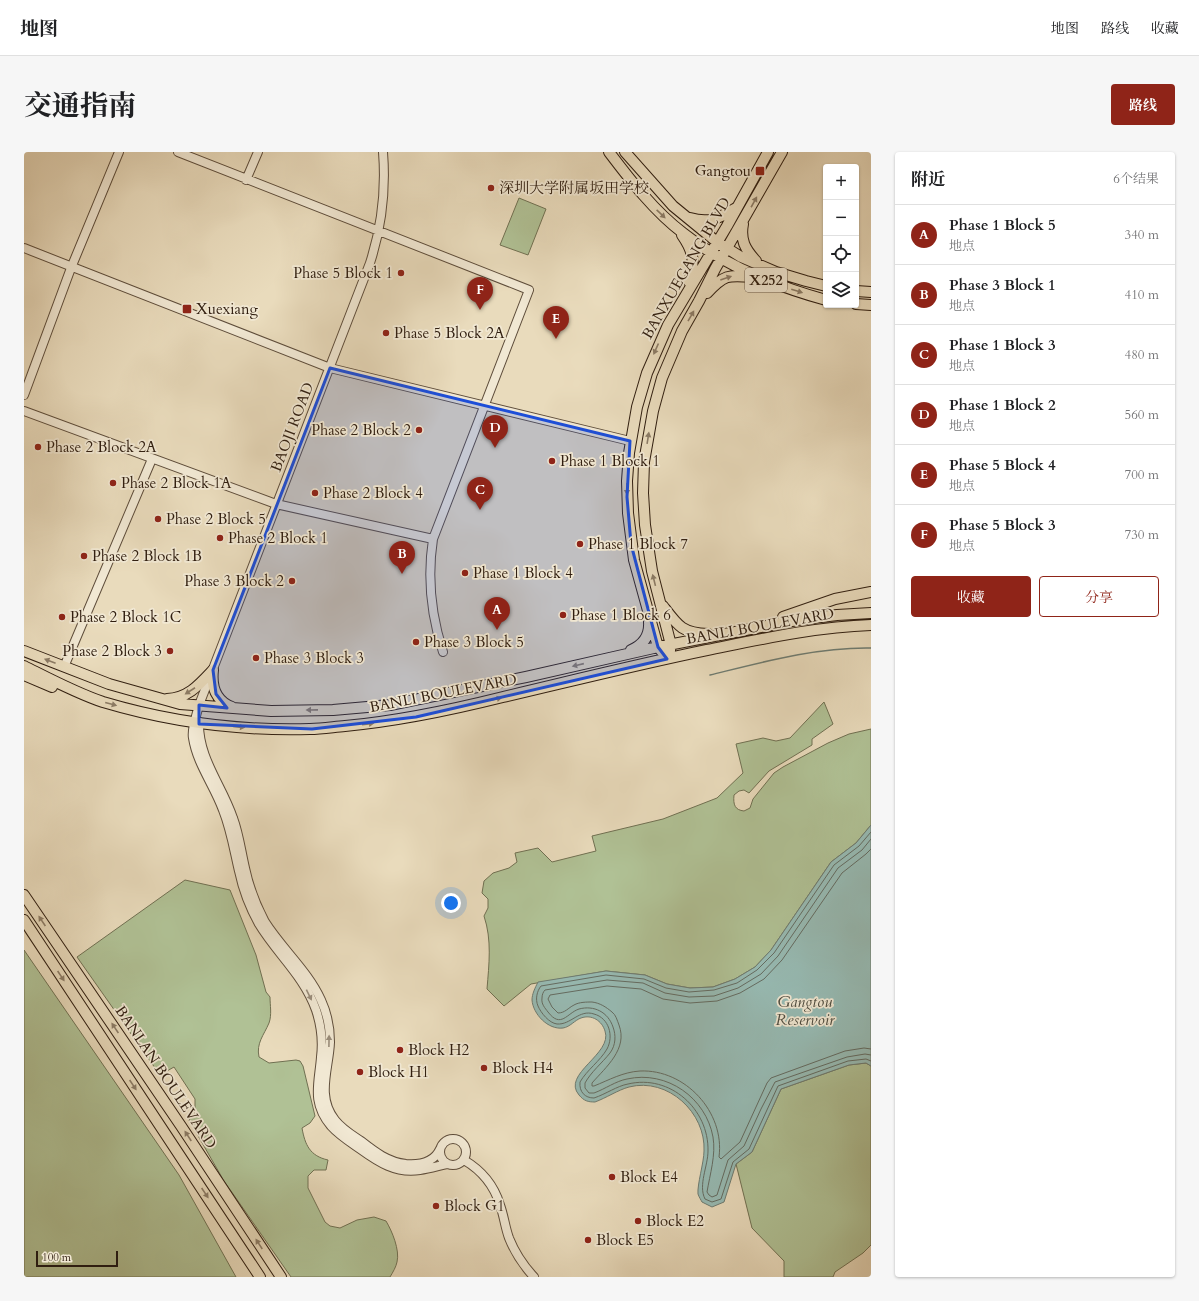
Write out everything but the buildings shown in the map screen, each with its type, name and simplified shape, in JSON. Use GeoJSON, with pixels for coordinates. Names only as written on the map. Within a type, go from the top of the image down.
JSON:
{"type":"FeatureCollection","features":[{"type":"Feature","properties":{"kind":"main road","name":"X252"},"geometry":{"type":"LineString","coordinates":[[609,152],[637,189],[682,233],[721,259],[762,278],[798,292],[823,299]]}},
{"type":"Feature","properties":{"kind":"main road","name":"X252"},"geometry":{"type":"LineString","coordinates":[[624,152],[673,206],[717,242],[741,257],[776,272],[823,285]]}},
{"type":"Feature","properties":{"kind":"main road","name":"BANXUEGANG BLVD"},"geometry":{"type":"LineString","coordinates":[[667,658],[658,647],[638,575],[629,528],[627,481],[630,441],[646,373],[660,341],[710,252],[738,207],[768,152]]}},
{"type":"Feature","properties":{"kind":"main road"},"geometry":{"type":"LineString","coordinates":[[667,658],[672,645],[652,571],[645,525],[643,478],[646,445],[653,411],[662,378],[677,341],[721,259],[782,152]]}},
{"type":"Feature","properties":{"kind":"main road"},"geometry":{"type":"LineString","coordinates":[[688,218],[700,221],[712,220],[722,217],[738,207]]}},
{"type":"Feature","properties":{"kind":"main road"},"geometry":{"type":"LineString","coordinates":[[745,218],[742,229],[744,246],[759,264]]}},
{"type":"Feature","properties":{"kind":"main road"},"geometry":{"type":"LineString","coordinates":[[676,227],[687,241],[694,261],[693,271],[685,295]]}},
{"type":"Feature","properties":{"kind":"main road"},"geometry":{"type":"LineString","coordinates":[[699,302],[721,279],[728,276],[762,278]]}},
{"type":"Feature","properties":{"kind":"main road"},"geometry":{"type":"LineString","coordinates":[[859,291],[871,292]]}},
{"type":"Feature","properties":{"kind":"main road"},"geometry":{"type":"LineString","coordinates":[[859,304],[871,305]]}},
{"type":"Feature","properties":{"kind":"main road"},"geometry":{"type":"LineString","coordinates":[[756,628],[822,602],[871,592]]}},
{"type":"Feature","properties":{"kind":"main road"},"geometry":{"type":"LineString","coordinates":[[660,602],[675,622],[687,631],[696,633],[724,634]]}},
{"type":"Feature","properties":{"kind":"main road"},"geometry":{"type":"LineString","coordinates":[[616,656],[638,647],[646,638],[649,626],[647,605]]}},
{"type":"Feature","properties":{"kind":"main road","name":"BANLI BOULEVARD"},"geometry":{"type":"LineString","coordinates":[[24,651],[109,684],[180,704],[271,711],[325,710],[390,705],[724,634],[817,617],[871,613]]}},
{"type":"Feature","properties":{"kind":"main road","name":"BANLI BOULEVARD"},"geometry":{"type":"LineString","coordinates":[[24,666],[54,682],[84,694],[103,701],[154,715],[197,723],[258,728],[312,729],[416,717],[667,658],[800,632],[838,627],[871,625]]}},
{"type":"Feature","properties":{"kind":"main road"},"geometry":{"type":"LineString","coordinates":[[161,698],[178,698],[188,694],[213,670]]}},
{"type":"Feature","properties":{"kind":"main road"},"geometry":{"type":"LineString","coordinates":[[213,670],[212,678],[216,694],[221,700],[235,708]]}},
{"type":"Feature","properties":{"kind":"main road"},"geometry":{"type":"LineString","coordinates":[[24,675],[58,689],[84,694]]}},
{"type":"Feature","properties":{"kind":"main road","name":"BANLAN BOULEVARD"},"geometry":{"type":"LineString","coordinates":[[24,895],[181,1126],[281,1277]]}},
{"type":"Feature","properties":{"kind":"main road","name":"BANLAN BOULEVARD"},"geometry":{"type":"LineString","coordinates":[[24,920],[260,1277]]}},
{"type":"Feature","properties":{"kind":"street"},"geometry":{"type":"LineString","coordinates":[[24,395],[71,268],[119,152]]}},
{"type":"Feature","properties":{"kind":"street"},"geometry":{"type":"LineString","coordinates":[[178,152],[528,290],[433,540],[430,565],[431,603],[443,652]]}},
{"type":"Feature","properties":{"kind":"street"},"geometry":{"type":"LineString","coordinates":[[246,180],[258,152]]}},
{"type":"Feature","properties":{"kind":"street","name":"BAOJI ROAD"},"geometry":{"type":"LineString","coordinates":[[197,723],[199,705],[370,263],[379,232],[384,191],[383,152]]}},
{"type":"Feature","properties":{"kind":"street"},"geometry":{"type":"LineString","coordinates":[[24,248],[71,268],[330,368],[630,441]]}},
{"type":"Feature","properties":{"kind":"street"},"geometry":{"type":"LineString","coordinates":[[24,411],[276,504],[433,540]]}},
{"type":"Feature","properties":{"kind":"street"},"geometry":{"type":"LineString","coordinates":[[64,667],[152,459]]}},
{"type":"Feature","properties":{"kind":"street"},"geometry":{"type":"LineString","coordinates":[[197,723],[203,750],[209,766],[224,795],[233,818],[248,882],[258,908],[272,933],[314,988],[325,1009],[329,1025],[330,1041],[324,1088],[325,1100],[330,1112],[336,1122],[345,1130],[380,1155],[390,1160],[407,1164],[424,1162],[434,1158],[442,1145],[449,1139],[458,1140],[465,1146],[466,1151],[464,1160],[456,1165],[447,1164],[413,1170],[400,1170],[388,1166],[376,1160],[341,1135],[331,1126],[324,1115],[318,1095],[317,1082],[322,1047],[316,1010],[304,985],[267,936],[252,911],[238,869],[227,820],[196,752],[192,735],[197,723]]}},
{"type":"Feature","properties":{"kind":"street"},"geometry":{"type":"LineString","coordinates":[[440,1150],[441,1158],[447,1164]]}},
{"type":"Feature","properties":{"kind":"street"},"geometry":{"type":"LineString","coordinates":[[464,1160],[481,1173],[494,1191],[500,1204],[506,1230],[513,1247],[534,1277]]}},
{"type":"Feature","properties":{"kind":"highlighted area"},"geometry":{"type":"Polygon","coordinates":[[[330,368],[630,441],[627,497],[631,544],[658,647],[667,659],[416,717],[312,729],[199,724],[199,705],[227,708],[216,694],[213,670],[330,368]]]}},
{"type":"Feature","properties":{"kind":"green space"},"geometry":{"type":"Polygon","coordinates":[[[519,198],[546,209],[528,255],[500,245],[519,198]]]}},
{"type":"Feature","properties":{"kind":"green space"},"geometry":{"type":"Polygon","coordinates":[[[824,702],[833,724],[812,739],[812,745],[769,771],[749,793],[744,790],[739,791],[734,795],[734,804],[738,809],[744,811],[750,808],[753,799],[774,773],[783,767],[828,743],[849,734],[871,729],[871,825],[856,843],[831,862],[771,950],[755,967],[735,979],[713,987],[690,988],[667,984],[645,975],[606,971],[531,984],[504,1006],[487,989],[489,943],[487,925],[484,916],[488,908],[488,899],[482,893],[484,881],[493,873],[509,868],[517,862],[515,853],[538,848],[552,862],[596,851],[592,836],[663,819],[717,798],[743,773],[736,744],[763,738],[776,741],[790,738],[824,702]]]}},
{"type":"Feature","properties":{"kind":"green space"},"geometry":{"type":"Polygon","coordinates":[[[185,880],[230,890],[256,955],[266,992],[270,997],[270,1020],[261,1039],[258,1052],[259,1057],[269,1063],[296,1060],[300,1061],[303,1066],[315,1116],[310,1123],[302,1128],[305,1140],[309,1149],[313,1153],[328,1160],[326,1170],[314,1170],[308,1176],[308,1188],[325,1222],[330,1226],[340,1228],[357,1220],[374,1217],[386,1221],[393,1235],[398,1257],[397,1264],[390,1277],[291,1277],[224,1181],[189,1120],[195,1114],[195,1099],[174,1067],[160,1075],[77,957],[185,880]]]}},
{"type":"Feature","properties":{"kind":"green space"},"geometry":{"type":"Polygon","coordinates":[[[24,950],[179,1175],[236,1277],[24,1277],[24,950]]]}},
{"type":"Feature","properties":{"kind":"green space"},"geometry":{"type":"Polygon","coordinates":[[[866,1063],[871,1066],[871,1245],[863,1253],[835,1272],[833,1277],[784,1277],[784,1261],[752,1228],[736,1164],[752,1152],[781,1089],[849,1065],[866,1063]]]}},
{"type":"Feature","properties":{"kind":"water","name":"Gangtou Reservoir"},"geometry":{"type":"Polygon","coordinates":[[[871,825],[871,1066],[866,1063],[849,1065],[781,1089],[752,1152],[736,1164],[724,1202],[712,1207],[702,1202],[698,1194],[704,1156],[703,1137],[699,1124],[691,1111],[682,1101],[670,1093],[657,1087],[644,1085],[625,1088],[595,1102],[584,1100],[579,1095],[575,1087],[577,1079],[581,1072],[602,1048],[605,1039],[604,1027],[596,1019],[589,1017],[581,1018],[563,1028],[557,1028],[547,1024],[535,1011],[532,1000],[533,993],[538,982],[606,971],[645,975],[667,984],[690,988],[713,987],[735,979],[755,967],[771,950],[831,862],[856,843],[871,825]]]}},
{"type":"Feature","properties":{"kind":"waterway"},"geometry":{"type":"LineString","coordinates":[[710,675],[790,656],[851,648],[871,648]]}},
{"type":"Feature","properties":{"kind":"place","name":"Gangtou"},"geometry":{"type":"Point","coordinates":[760,171]}},
{"type":"Feature","properties":{"kind":"place","name":"深圳大学附属坂田学校"},"geometry":{"type":"Point","coordinates":[491,188]}},
{"type":"Feature","properties":{"kind":"place","name":"Phase 5 Block 1"},"geometry":{"type":"Point","coordinates":[401,273]}},
{"type":"Feature","properties":{"kind":"place","name":"Xuexiang"},"geometry":{"type":"Point","coordinates":[187,309]}},
{"type":"Feature","properties":{"kind":"place","name":"Phase 5 Block 3"},"geometry":{"type":"Point","coordinates":[480,310]}},
{"type":"Feature","properties":{"kind":"place","name":"Phase 5 Block 2A"},"geometry":{"type":"Point","coordinates":[386,333]}},
{"type":"Feature","properties":{"kind":"place","name":"Phase 5 Block 4"},"geometry":{"type":"Point","coordinates":[556,339]}},
{"type":"Feature","properties":{"kind":"place","name":"Phase 2 Block 2"},"geometry":{"type":"Point","coordinates":[419,430]}},
{"type":"Feature","properties":{"kind":"place","name":"Phase 2 Block 2A"},"geometry":{"type":"Point","coordinates":[38,447]}},
{"type":"Feature","properties":{"kind":"place","name":"Phase 1 Block 2"},"geometry":{"type":"Point","coordinates":[495,448]}},
{"type":"Feature","properties":{"kind":"place","name":"Phase 1 Block 1"},"geometry":{"type":"Point","coordinates":[552,461]}},
{"type":"Feature","properties":{"kind":"place","name":"Phase 2 Block 1A"},"geometry":{"type":"Point","coordinates":[113,483]}},
{"type":"Feature","properties":{"kind":"place","name":"Phase 2 Block 4"},"geometry":{"type":"Point","coordinates":[315,493]}},
{"type":"Feature","properties":{"kind":"place","name":"Phase 1 Block 3"},"geometry":{"type":"Point","coordinates":[480,510]}},
{"type":"Feature","properties":{"kind":"place","name":"Phase 2 Block 5"},"geometry":{"type":"Point","coordinates":[158,519]}},
{"type":"Feature","properties":{"kind":"place","name":"Phase 2 Block 1"},"geometry":{"type":"Point","coordinates":[220,538]}},
{"type":"Feature","properties":{"kind":"place","name":"Phase 1 Block 7"},"geometry":{"type":"Point","coordinates":[580,544]}},
{"type":"Feature","properties":{"kind":"place","name":"Phase 2 Block 1B"},"geometry":{"type":"Point","coordinates":[84,556]}},
{"type":"Feature","properties":{"kind":"place","name":"Phase 1 Block 4"},"geometry":{"type":"Point","coordinates":[465,573]}},
{"type":"Feature","properties":{"kind":"place","name":"Phase 3 Block 1"},"geometry":{"type":"Point","coordinates":[402,574]}},
{"type":"Feature","properties":{"kind":"place","name":"Phase 3 Block 2"},"geometry":{"type":"Point","coordinates":[292,581]}},
{"type":"Feature","properties":{"kind":"place","name":"Phase 1 Block 6"},"geometry":{"type":"Point","coordinates":[563,615]}},
{"type":"Feature","properties":{"kind":"place","name":"Phase 2 Block 1C"},"geometry":{"type":"Point","coordinates":[62,617]}},
{"type":"Feature","properties":{"kind":"place","name":"Phase 1 Block 5"},"geometry":{"type":"Point","coordinates":[497,630]}},
{"type":"Feature","properties":{"kind":"place","name":"Phase 3 Block 5"},"geometry":{"type":"Point","coordinates":[416,642]}},
{"type":"Feature","properties":{"kind":"place","name":"Phase 2 Block 3"},"geometry":{"type":"Point","coordinates":[170,651]}},
{"type":"Feature","properties":{"kind":"place","name":"Phase 3 Block 3"},"geometry":{"type":"Point","coordinates":[256,658]}},
{"type":"Feature","properties":{"kind":"place","name":"Block H2"},"geometry":{"type":"Point","coordinates":[400,1050]}},
{"type":"Feature","properties":{"kind":"place","name":"Block H4"},"geometry":{"type":"Point","coordinates":[484,1068]}},
{"type":"Feature","properties":{"kind":"place","name":"Block H1"},"geometry":{"type":"Point","coordinates":[360,1072]}},
{"type":"Feature","properties":{"kind":"place","name":"Block E4"},"geometry":{"type":"Point","coordinates":[612,1177]}},
{"type":"Feature","properties":{"kind":"place","name":"Block G1"},"geometry":{"type":"Point","coordinates":[436,1206]}},
{"type":"Feature","properties":{"kind":"place","name":"Block E2"},"geometry":{"type":"Point","coordinates":[638,1221]}},
{"type":"Feature","properties":{"kind":"place","name":"Block E5"},"geometry":{"type":"Point","coordinates":[588,1240]}}]}
